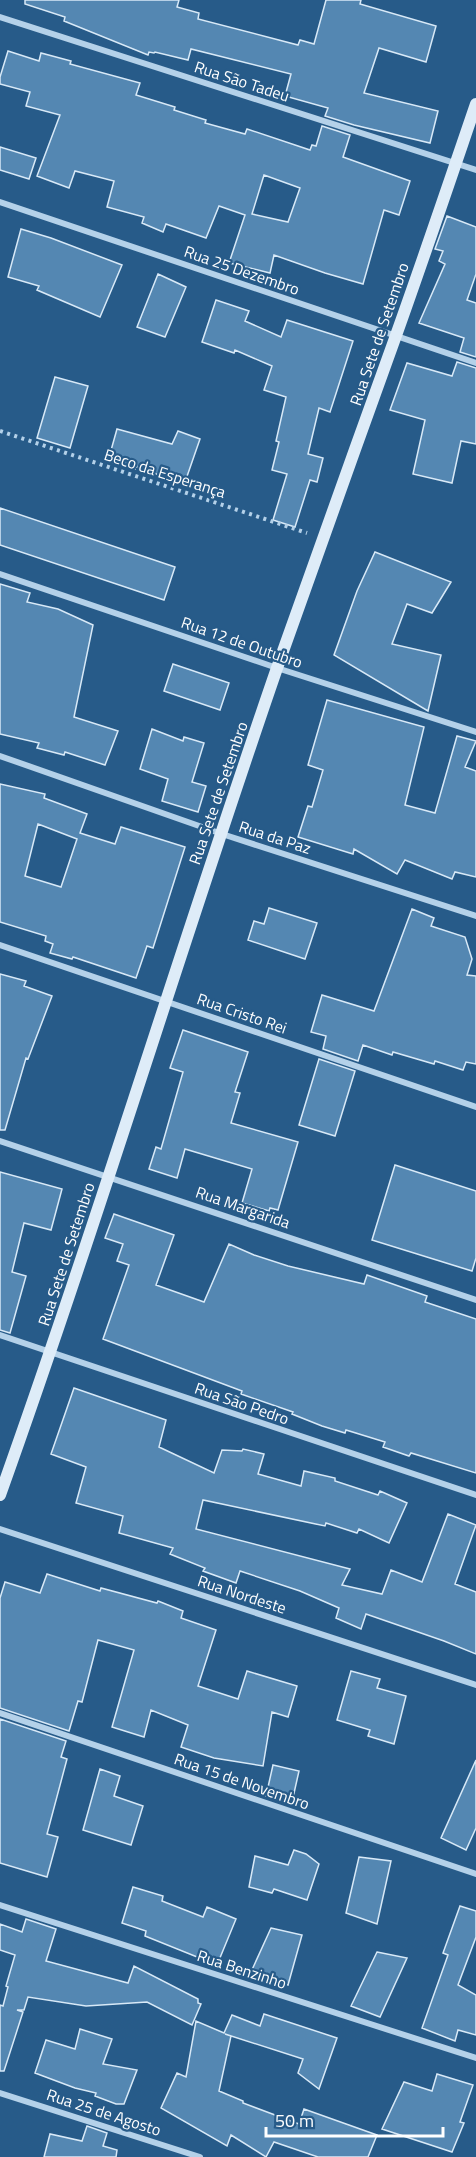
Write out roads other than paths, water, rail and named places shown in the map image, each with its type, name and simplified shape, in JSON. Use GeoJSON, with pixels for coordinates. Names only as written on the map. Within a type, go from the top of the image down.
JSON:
{"type":"FeatureCollection","features":[{"type":"Feature","properties":{"kind":"street","name":"Rua São Tadeu"},"geometry":{"type":"LineString","coordinates":[[0,17],[476,170]]}},
{"type":"Feature","properties":{"kind":"street","name":"Rua Sete de Setembro"},"geometry":{"type":"LineString","coordinates":[[0,1494],[51,1353],[110,1177],[165,1001],[277,669],[396,337],[476,104]]}},
{"type":"Feature","properties":{"kind":"street","name":"Rua 25 Dezembro"},"geometry":{"type":"LineString","coordinates":[[0,202],[476,363]]}},
{"type":"Feature","properties":{"kind":"street","name":"Rua 12 de Outubro"},"geometry":{"type":"LineString","coordinates":[[0,574],[277,669],[476,732]]}},
{"type":"Feature","properties":{"kind":"street","name":"Rua da Paz"},"geometry":{"type":"LineString","coordinates":[[0,756],[222,834],[476,916]]}},
{"type":"Feature","properties":{"kind":"street","name":"Rua Cristo Rei"},"geometry":{"type":"LineString","coordinates":[[0,945],[476,1107]]}},
{"type":"Feature","properties":{"kind":"street","name":"Rua Margarida"},"geometry":{"type":"LineString","coordinates":[[0,1142],[476,1300]]}},
{"type":"Feature","properties":{"kind":"street","name":"Rua São Pedro"},"geometry":{"type":"LineString","coordinates":[[0,1335],[476,1495]]}},
{"type":"Feature","properties":{"kind":"street","name":"Rua Nordeste"},"geometry":{"type":"LineString","coordinates":[[0,1529],[476,1685]]}},
{"type":"Feature","properties":{"kind":"street","name":"Rua 15 de Novembro"},"geometry":{"type":"LineString","coordinates":[[0,1713],[476,1874]]}},
{"type":"Feature","properties":{"kind":"street","name":"Rua Benzinho"},"geometry":{"type":"LineString","coordinates":[[0,1905],[476,2058]]}},
{"type":"Feature","properties":{"kind":"street","name":"Rua 25 de Agosto"},"geometry":{"type":"LineString","coordinates":[[0,2093],[200,2157]]}}]}
